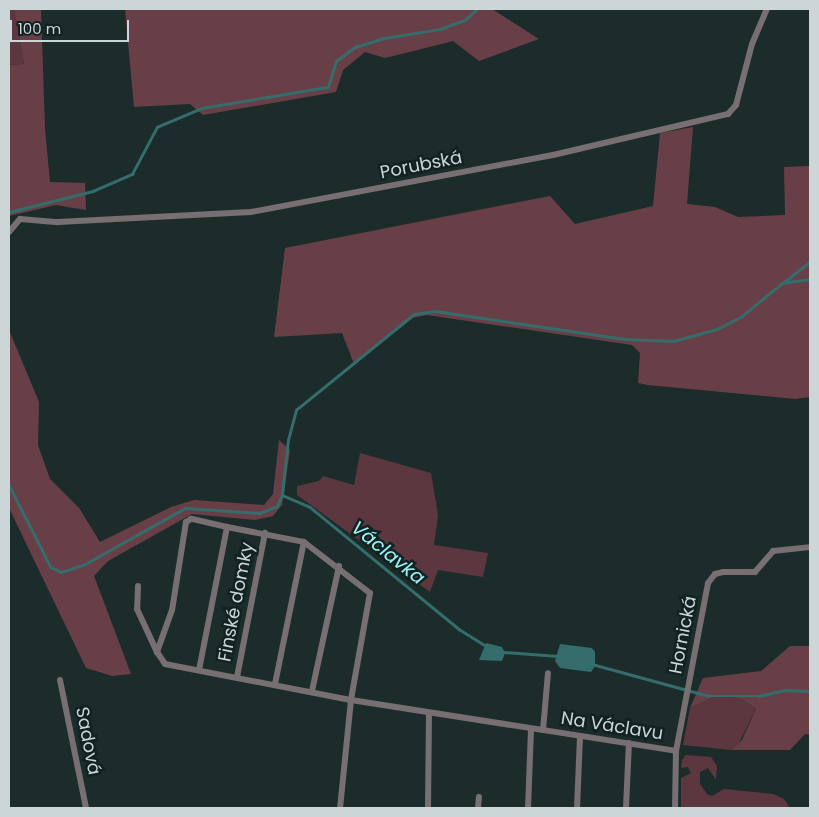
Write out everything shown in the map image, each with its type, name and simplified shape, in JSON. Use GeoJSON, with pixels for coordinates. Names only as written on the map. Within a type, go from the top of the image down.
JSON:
{"type":"FeatureCollection","features":[{"type":"Feature","properties":{"kind":"street","name":"Porubská"},"geometry":{"type":"LineString","coordinates":[[9,232],[20,219],[77,222],[251,212],[553,155],[728,114],[736,105],[752,44],[767,9]]}},
{"type":"Feature","properties":{"kind":"street","name":"Finské domky"},"geometry":{"type":"LineString","coordinates":[[351,700],[370,593],[339,566],[304,542],[191,519],[186,522],[172,610],[157,652],[165,664],[351,700],[429,713]]}},
{"type":"Feature","properties":{"kind":"street","name":"Finské domky"},"geometry":{"type":"LineString","coordinates":[[199,670],[227,527]]}},
{"type":"Feature","properties":{"kind":"street","name":"Finské domky"},"geometry":{"type":"LineString","coordinates":[[237,677],[265,533]]}},
{"type":"Feature","properties":{"kind":"street"},"geometry":{"type":"LineString","coordinates":[[275,684],[304,542]]}},
{"type":"Feature","properties":{"kind":"street","name":"Hornická"},"geometry":{"type":"LineString","coordinates":[[675,808],[676,751],[708,584],[715,574],[723,572],[755,572],[773,551],[810,547]]}},
{"type":"Feature","properties":{"kind":"street"},"geometry":{"type":"LineString","coordinates":[[312,691],[339,566]]}},
{"type":"Feature","properties":{"kind":"street"},"geometry":{"type":"LineString","coordinates":[[138,586],[137,609],[157,652]]}},
{"type":"Feature","properties":{"kind":"street","name":"Na Václavu"},"geometry":{"type":"LineString","coordinates":[[542,730],[548,673]]}},
{"type":"Feature","properties":{"kind":"street","name":"Sadová"},"geometry":{"type":"LineString","coordinates":[[60,680],[86,808]]}},
{"type":"Feature","properties":{"kind":"street"},"geometry":{"type":"LineString","coordinates":[[340,808],[351,700]]}},
{"type":"Feature","properties":{"kind":"street"},"geometry":{"type":"LineString","coordinates":[[428,808],[429,713]]}},
{"type":"Feature","properties":{"kind":"street","name":"Na Václavu"},"geometry":{"type":"LineString","coordinates":[[429,713],[676,751]]}},
{"type":"Feature","properties":{"kind":"street"},"geometry":{"type":"LineString","coordinates":[[528,808],[531,729]]}},
{"type":"Feature","properties":{"kind":"street"},"geometry":{"type":"LineString","coordinates":[[577,808],[580,736]]}},
{"type":"Feature","properties":{"kind":"street"},"geometry":{"type":"LineString","coordinates":[[626,808],[629,743]]}},
{"type":"Feature","properties":{"kind":"street"},"geometry":{"type":"LineString","coordinates":[[478,808],[479,797]]}},
{"type":"Feature","properties":{"kind":"shaded area"},"geometry":{"type":"Polygon","coordinates":[[[9,9],[14,9],[24,64],[9,65],[9,9]]]}},
{"type":"Feature","properties":{"kind":"shaded area"},"geometry":{"type":"Polygon","coordinates":[[[14,9],[41,9],[45,129],[50,182],[85,183],[86,210],[56,205],[9,216],[9,65],[24,64],[14,9]]]}},
{"type":"Feature","properties":{"kind":"shaded area"},"geometry":{"type":"Polygon","coordinates":[[[125,9],[492,9],[539,39],[479,61],[453,41],[385,58],[365,52],[343,70],[336,92],[203,115],[190,104],[134,107],[125,9]]]}},
{"type":"Feature","properties":{"kind":"shaded area"},"geometry":{"type":"Polygon","coordinates":[[[693,127],[687,204],[715,207],[738,217],[785,215],[784,167],[810,166],[810,397],[795,399],[638,383],[640,353],[632,345],[427,315],[412,318],[354,364],[342,333],[274,337],[285,248],[550,196],[575,224],[653,206],[660,133],[693,127]]]}},
{"type":"Feature","properties":{"kind":"shaded area"},"geometry":{"type":"Polygon","coordinates":[[[9,330],[39,402],[38,445],[50,479],[79,508],[100,542],[171,507],[194,500],[264,505],[273,494],[279,440],[290,450],[282,505],[273,516],[255,520],[192,514],[108,561],[94,576],[131,674],[112,676],[86,668],[9,508],[9,330]]]}},
{"type":"Feature","properties":{"kind":"shaded area"},"geometry":{"type":"Polygon","coordinates":[[[360,453],[431,473],[438,515],[434,545],[488,553],[483,577],[438,570],[430,592],[297,495],[297,486],[319,481],[323,476],[354,485],[360,453]]]}},
{"type":"Feature","properties":{"kind":"shaded area"},"geometry":{"type":"Polygon","coordinates":[[[790,646],[810,646],[810,735],[805,734],[790,750],[731,750],[742,740],[756,709],[742,699],[719,695],[690,708],[703,678],[761,671],[790,646]]]}},
{"type":"Feature","properties":{"kind":"shaded area"},"geometry":{"type":"Polygon","coordinates":[[[719,695],[742,699],[756,709],[739,743],[731,750],[683,745],[690,708],[719,695]]]}},
{"type":"Feature","properties":{"kind":"shaded area"},"geometry":{"type":"Polygon","coordinates":[[[686,755],[711,757],[717,766],[716,780],[708,768],[700,772],[700,784],[707,794],[712,796],[724,789],[773,794],[784,799],[790,808],[681,808],[681,778],[691,773],[688,767],[681,768],[682,760],[686,755]]]}},
{"type":"Feature","properties":{"kind":"water"},"geometry":{"type":"Polygon","coordinates":[[[486,643],[502,647],[505,653],[502,661],[479,660],[486,643]]]}},
{"type":"Feature","properties":{"kind":"water"},"geometry":{"type":"Polygon","coordinates":[[[560,644],[592,648],[595,652],[595,666],[591,672],[560,668],[555,661],[560,644]]]}},
{"type":"Feature","properties":{"kind":"waterway"},"geometry":{"type":"LineString","coordinates":[[9,212],[93,191],[132,174],[157,127],[202,108],[328,87],[336,61],[355,47],[385,38],[440,29],[465,20],[477,9]]}},
{"type":"Feature","properties":{"kind":"waterway"},"geometry":{"type":"LineString","coordinates":[[784,282],[810,262]]}},
{"type":"Feature","properties":{"kind":"waterway"},"geometry":{"type":"LineString","coordinates":[[282,495],[288,440],[296,410],[414,314],[435,311],[624,339],[674,341],[717,329],[742,316],[782,283],[810,279]]}},
{"type":"Feature","properties":{"kind":"waterway","name":"Václavka"},"geometry":{"type":"LineString","coordinates":[[9,485],[51,567],[61,572],[85,564],[185,508],[260,513],[277,506],[282,495],[310,507],[459,629],[485,645]]}},
{"type":"Feature","properties":{"kind":"waterway","name":"Václavka"},"geometry":{"type":"LineString","coordinates":[[503,652],[558,656]]}},
{"type":"Feature","properties":{"kind":"waterway","name":"Václavka"},"geometry":{"type":"LineString","coordinates":[[592,664],[709,696],[759,696],[785,690],[810,691]]}}]}
